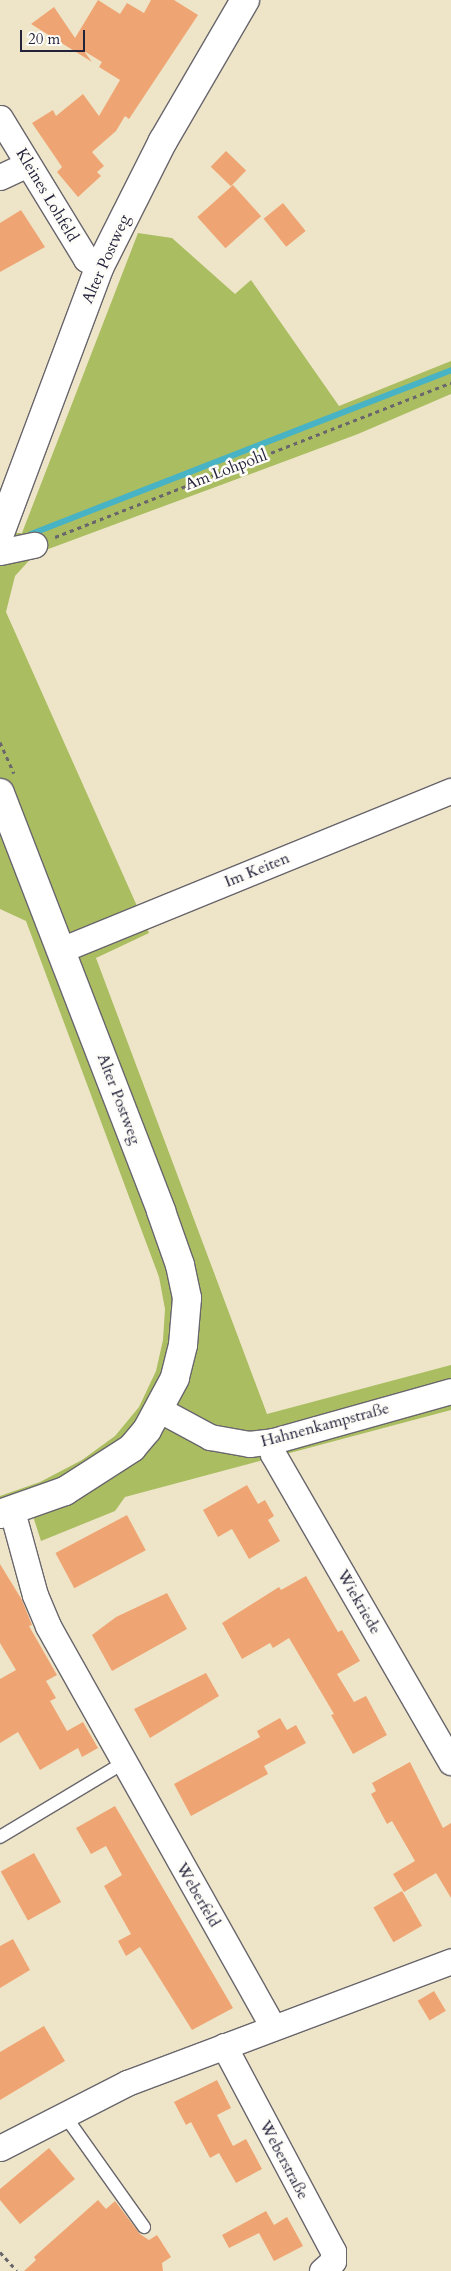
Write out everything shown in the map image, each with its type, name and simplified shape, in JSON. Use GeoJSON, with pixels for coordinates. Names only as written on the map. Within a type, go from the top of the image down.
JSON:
{"type":"FeatureCollection","features":[{"type":"Feature","properties":{"kind":"street","name":"Alter Postweg"},"geometry":{"type":"LineString","coordinates":[[0,533],[100,266],[163,141],[245,0]]}},
{"type":"Feature","properties":{"kind":"street","name":"Kleines Lohfeld"},"geometry":{"type":"LineString","coordinates":[[0,118],[26,165],[86,259],[100,266]]}},
{"type":"Feature","properties":{"kind":"street"},"geometry":{"type":"LineString","coordinates":[[0,177],[26,165]]}},
{"type":"Feature","properties":{"kind":"street"},"geometry":{"type":"LineString","coordinates":[[0,552],[34,545]]}},
{"type":"Feature","properties":{"kind":"street","name":"Alter Postweg"},"geometry":{"type":"LineString","coordinates":[[9,787],[63,950],[180,1265],[187,1298],[183,1345],[175,1378],[160,1410]]}},
{"type":"Feature","properties":{"kind":"street","name":"Im Keiten"},"geometry":{"type":"LineString","coordinates":[[63,950],[451,791]]}},
{"type":"Feature","properties":{"kind":"street","name":"Hahnenkampstraße"},"geometry":{"type":"LineString","coordinates":[[160,1410],[210,1437],[250,1444],[273,1441],[451,1391]]}},
{"type":"Feature","properties":{"kind":"street"},"geometry":{"type":"LineString","coordinates":[[6,1512],[65,1491],[104,1469],[132,1448],[160,1410]]}},
{"type":"Feature","properties":{"kind":"street","name":"Wiekriede"},"geometry":{"type":"LineString","coordinates":[[273,1441],[273,1454],[451,1762]]}},
{"type":"Feature","properties":{"kind":"street","name":"Weberfeld"},"geometry":{"type":"LineString","coordinates":[[6,1512],[45,1618],[123,1763],[273,2027]]}},
{"type":"Feature","properties":{"kind":"street"},"geometry":{"type":"LineString","coordinates":[[0,2148],[63,2113],[127,2083],[451,1961]]}},
{"type":"Feature","properties":{"kind":"street","name":"Weberstraße"},"geometry":{"type":"LineString","coordinates":[[224,2046],[332,2252],[334,2261],[322,2271]]}},
{"type":"Feature","properties":{"kind":"lane"},"geometry":{"type":"LineString","coordinates":[[0,1837],[123,1763]]}},
{"type":"Feature","properties":{"kind":"lane"},"geometry":{"type":"LineString","coordinates":[[63,2113],[144,2227]]}},
{"type":"Feature","properties":{"kind":"path","name":"Am Lohpohl"},"geometry":{"type":"LineString","coordinates":[[34,545],[451,383]]}},
{"type":"Feature","properties":{"kind":"path"},"geometry":{"type":"LineString","coordinates":[[0,742],[9,787]]}},
{"type":"Feature","properties":{"kind":"path"},"geometry":{"type":"LineString","coordinates":[[0,2252],[17,2271]]}},
{"type":"Feature","properties":{"kind":"green space"},"geometry":{"type":"Polygon","coordinates":[[[138,233],[172,238],[235,294],[251,280],[339,406],[451,361],[451,394],[358,434],[35,554],[15,576],[6,612],[149,933],[96,958],[267,1414],[451,1365],[451,1410],[125,1497],[115,1511],[41,1541],[33,1516],[0,1523],[0,1496],[40,1482],[82,1460],[115,1436],[139,1407],[156,1371],[163,1340],[165,1309],[159,1277],[26,921],[0,909],[0,533],[22,533],[138,233]]]}},
{"type":"Feature","properties":{"kind":"building"},"geometry":{"type":"Polygon","coordinates":[[[98,0],[120,14],[127,3],[144,13],[151,0],[174,0],[198,15],[129,119],[125,116],[116,131],[92,152],[104,166],[97,172],[101,176],[78,197],[57,172],[62,167],[32,123],[53,110],[56,116],[83,94],[99,116],[120,80],[99,67],[102,62],[84,51],[92,62],[31,24],[54,7],[75,38],[98,0]]]}},
{"type":"Feature","properties":{"kind":"building"},"geometry":{"type":"Polygon","coordinates":[[[226,151],[246,170],[231,186],[211,167],[226,151]]]}},
{"type":"Feature","properties":{"kind":"building"},"geometry":{"type":"Polygon","coordinates":[[[233,185],[261,216],[225,248],[197,217],[233,185]]]}},
{"type":"Feature","properties":{"kind":"building"},"geometry":{"type":"Polygon","coordinates":[[[283,203],[306,231],[286,247],[264,219],[283,203]]]}},
{"type":"Feature","properties":{"kind":"building"},"geometry":{"type":"Polygon","coordinates":[[[21,210],[45,247],[0,272],[0,223],[21,210]]]}},
{"type":"Feature","properties":{"kind":"building"},"geometry":{"type":"Polygon","coordinates":[[[247,1485],[258,1504],[265,1500],[274,1516],[268,1520],[280,1541],[249,1559],[232,1529],[218,1537],[203,1510],[247,1485]]]}},
{"type":"Feature","properties":{"kind":"building"},"geometry":{"type":"Polygon","coordinates":[[[127,1515],[146,1550],[74,1588],[55,1553],[127,1515]]]}},
{"type":"Feature","properties":{"kind":"building"},"geometry":{"type":"Polygon","coordinates":[[[0,1564],[22,1600],[32,1625],[29,1626],[57,1675],[46,1681],[56,1698],[50,1701],[67,1731],[83,1722],[98,1748],[82,1757],[78,1748],[40,1770],[18,1732],[0,1743],[0,1679],[16,1670],[0,1643],[0,1564]]]}},
{"type":"Feature","properties":{"kind":"building"},"geometry":{"type":"Polygon","coordinates":[[[306,1576],[338,1632],[342,1630],[360,1661],[337,1674],[354,1702],[366,1696],[387,1735],[353,1754],[331,1715],[334,1714],[289,1638],[273,1648],[270,1643],[242,1659],[222,1623],[279,1587],[281,1590],[306,1576]]]}},
{"type":"Feature","properties":{"kind":"building"},"geometry":{"type":"Polygon","coordinates":[[[167,1593],[187,1629],[112,1671],[92,1635],[116,1617],[167,1593]]]}},
{"type":"Feature","properties":{"kind":"building"},"geometry":{"type":"Polygon","coordinates":[[[206,1673],[219,1696],[150,1738],[134,1709],[206,1673]]]}},
{"type":"Feature","properties":{"kind":"building"},"geometry":{"type":"Polygon","coordinates":[[[280,1718],[287,1730],[296,1725],[306,1743],[264,1766],[268,1774],[191,1816],[174,1784],[260,1737],[257,1731],[280,1718]]]}},
{"type":"Feature","properties":{"kind":"building"},"geometry":{"type":"Polygon","coordinates":[[[410,1762],[443,1828],[451,1823],[451,1898],[436,1873],[404,1892],[393,1874],[415,1861],[392,1821],[387,1824],[371,1794],[376,1791],[372,1783],[410,1762]]]}},
{"type":"Feature","properties":{"kind":"building"},"geometry":{"type":"Polygon","coordinates":[[[115,1806],[233,2008],[192,2030],[140,1947],[126,1956],[118,1941],[131,1934],[104,1886],[122,1875],[106,1846],[91,1854],[76,1828],[115,1806]]]}},
{"type":"Feature","properties":{"kind":"building"},"geometry":{"type":"Polygon","coordinates":[[[34,1853],[61,1902],[28,1920],[1,1871],[34,1853]]]}},
{"type":"Feature","properties":{"kind":"building"},"geometry":{"type":"Polygon","coordinates":[[[402,1891],[422,1926],[393,1942],[373,1908],[402,1891]]]}},
{"type":"Feature","properties":{"kind":"building"},"geometry":{"type":"Polygon","coordinates":[[[13,1939],[30,1970],[0,1988],[0,1946],[13,1939]]]}},
{"type":"Feature","properties":{"kind":"building"},"geometry":{"type":"Polygon","coordinates":[[[434,1991],[446,2011],[430,2021],[418,2001],[434,1991]]]}},
{"type":"Feature","properties":{"kind":"building"},"geometry":{"type":"Polygon","coordinates":[[[44,2026],[65,2061],[0,2100],[0,2052],[44,2026]]]}},
{"type":"Feature","properties":{"kind":"building"},"geometry":{"type":"Polygon","coordinates":[[[217,2080],[231,2108],[217,2115],[233,2146],[246,2139],[262,2169],[236,2183],[219,2153],[210,2158],[191,2122],[186,2125],[174,2102],[217,2080]]]}},
{"type":"Feature","properties":{"kind":"building"},"geometry":{"type":"Polygon","coordinates":[[[49,2148],[75,2179],[20,2224],[0,2200],[0,2189],[49,2148]]]}},
{"type":"Feature","properties":{"kind":"building"},"geometry":{"type":"Polygon","coordinates":[[[98,2200],[106,2209],[115,2201],[140,2234],[149,2240],[157,2235],[171,2257],[162,2263],[163,2271],[24,2271],[36,2260],[34,2257],[98,2200]]]}},
{"type":"Feature","properties":{"kind":"building"},"geometry":{"type":"Polygon","coordinates":[[[266,2211],[274,2225],[287,2217],[303,2246],[274,2261],[259,2233],[229,2248],[222,2235],[266,2211]]]}},
{"type":"Feature","properties":{"kind":"waterway"},"geometry":{"type":"LineString","coordinates":[[31,534],[451,370]]}}]}
